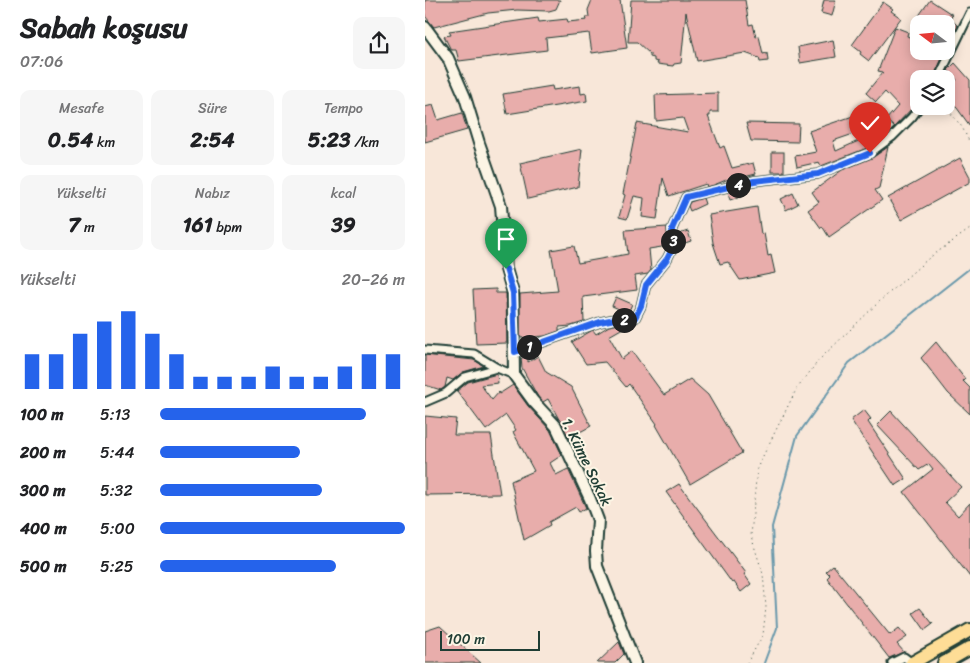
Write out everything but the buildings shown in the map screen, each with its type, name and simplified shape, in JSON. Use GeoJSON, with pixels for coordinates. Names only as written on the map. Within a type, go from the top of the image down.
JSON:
{"type":"FeatureCollection","features":[{"type":"Feature","properties":{"kind":"highway"},"geometry":{"type":"LineString","coordinates":[[912,663],[970,630]]}},
{"type":"Feature","properties":{"kind":"highway"},"geometry":{"type":"LineString","coordinates":[[944,663],[970,648]]}},
{"type":"Feature","properties":{"kind":"street"},"geometry":{"type":"LineString","coordinates":[[942,70],[970,13]]}},
{"type":"Feature","properties":{"kind":"street"},"geometry":{"type":"LineString","coordinates":[[425,27],[447,58],[465,97],[501,206],[506,269],[513,293],[514,375],[497,368],[474,354],[425,350]]}},
{"type":"Feature","properties":{"kind":"street"},"geometry":{"type":"LineString","coordinates":[[515,352],[600,322],[635,318],[641,306],[646,285],[667,259],[673,247],[672,229],[686,197],[754,181],[818,174],[870,153],[891,138],[913,115]]}},
{"type":"Feature","properties":{"kind":"street"},"geometry":{"type":"LineString","coordinates":[[425,402],[446,393],[465,377],[497,368]]}},
{"type":"Feature","properties":{"kind":"street","name":"1. Küme Sokak"},"geometry":{"type":"LineString","coordinates":[[514,375],[533,401],[556,426],[590,499],[598,520],[595,551],[597,566],[635,663]]}},
{"type":"Feature","properties":{"kind":"street"},"geometry":{"type":"LineString","coordinates":[[892,663],[904,657],[912,663]]}},
{"type":"Feature","properties":{"kind":"path"},"geometry":{"type":"LineString","coordinates":[[952,115],[962,127],[970,143]]}},
{"type":"Feature","properties":{"kind":"path"},"geometry":{"type":"LineString","coordinates":[[747,663],[763,634],[766,607],[763,574],[751,536],[757,468],[796,390],[819,360],[881,300],[929,258],[970,229]]}},
{"type":"Feature","properties":{"kind":"waterway"},"geometry":{"type":"LineString","coordinates":[[764,663],[777,628],[772,527],[797,436],[849,363],[970,268]]}},
{"type":"Feature","properties":{"kind":"route"},"geometry":{"type":"LineString","coordinates":[[506,269],[513,293],[515,352],[600,322],[635,318],[641,306],[646,285],[667,259],[673,247],[672,229],[686,197],[754,181],[818,174],[870,153]]}}]}
